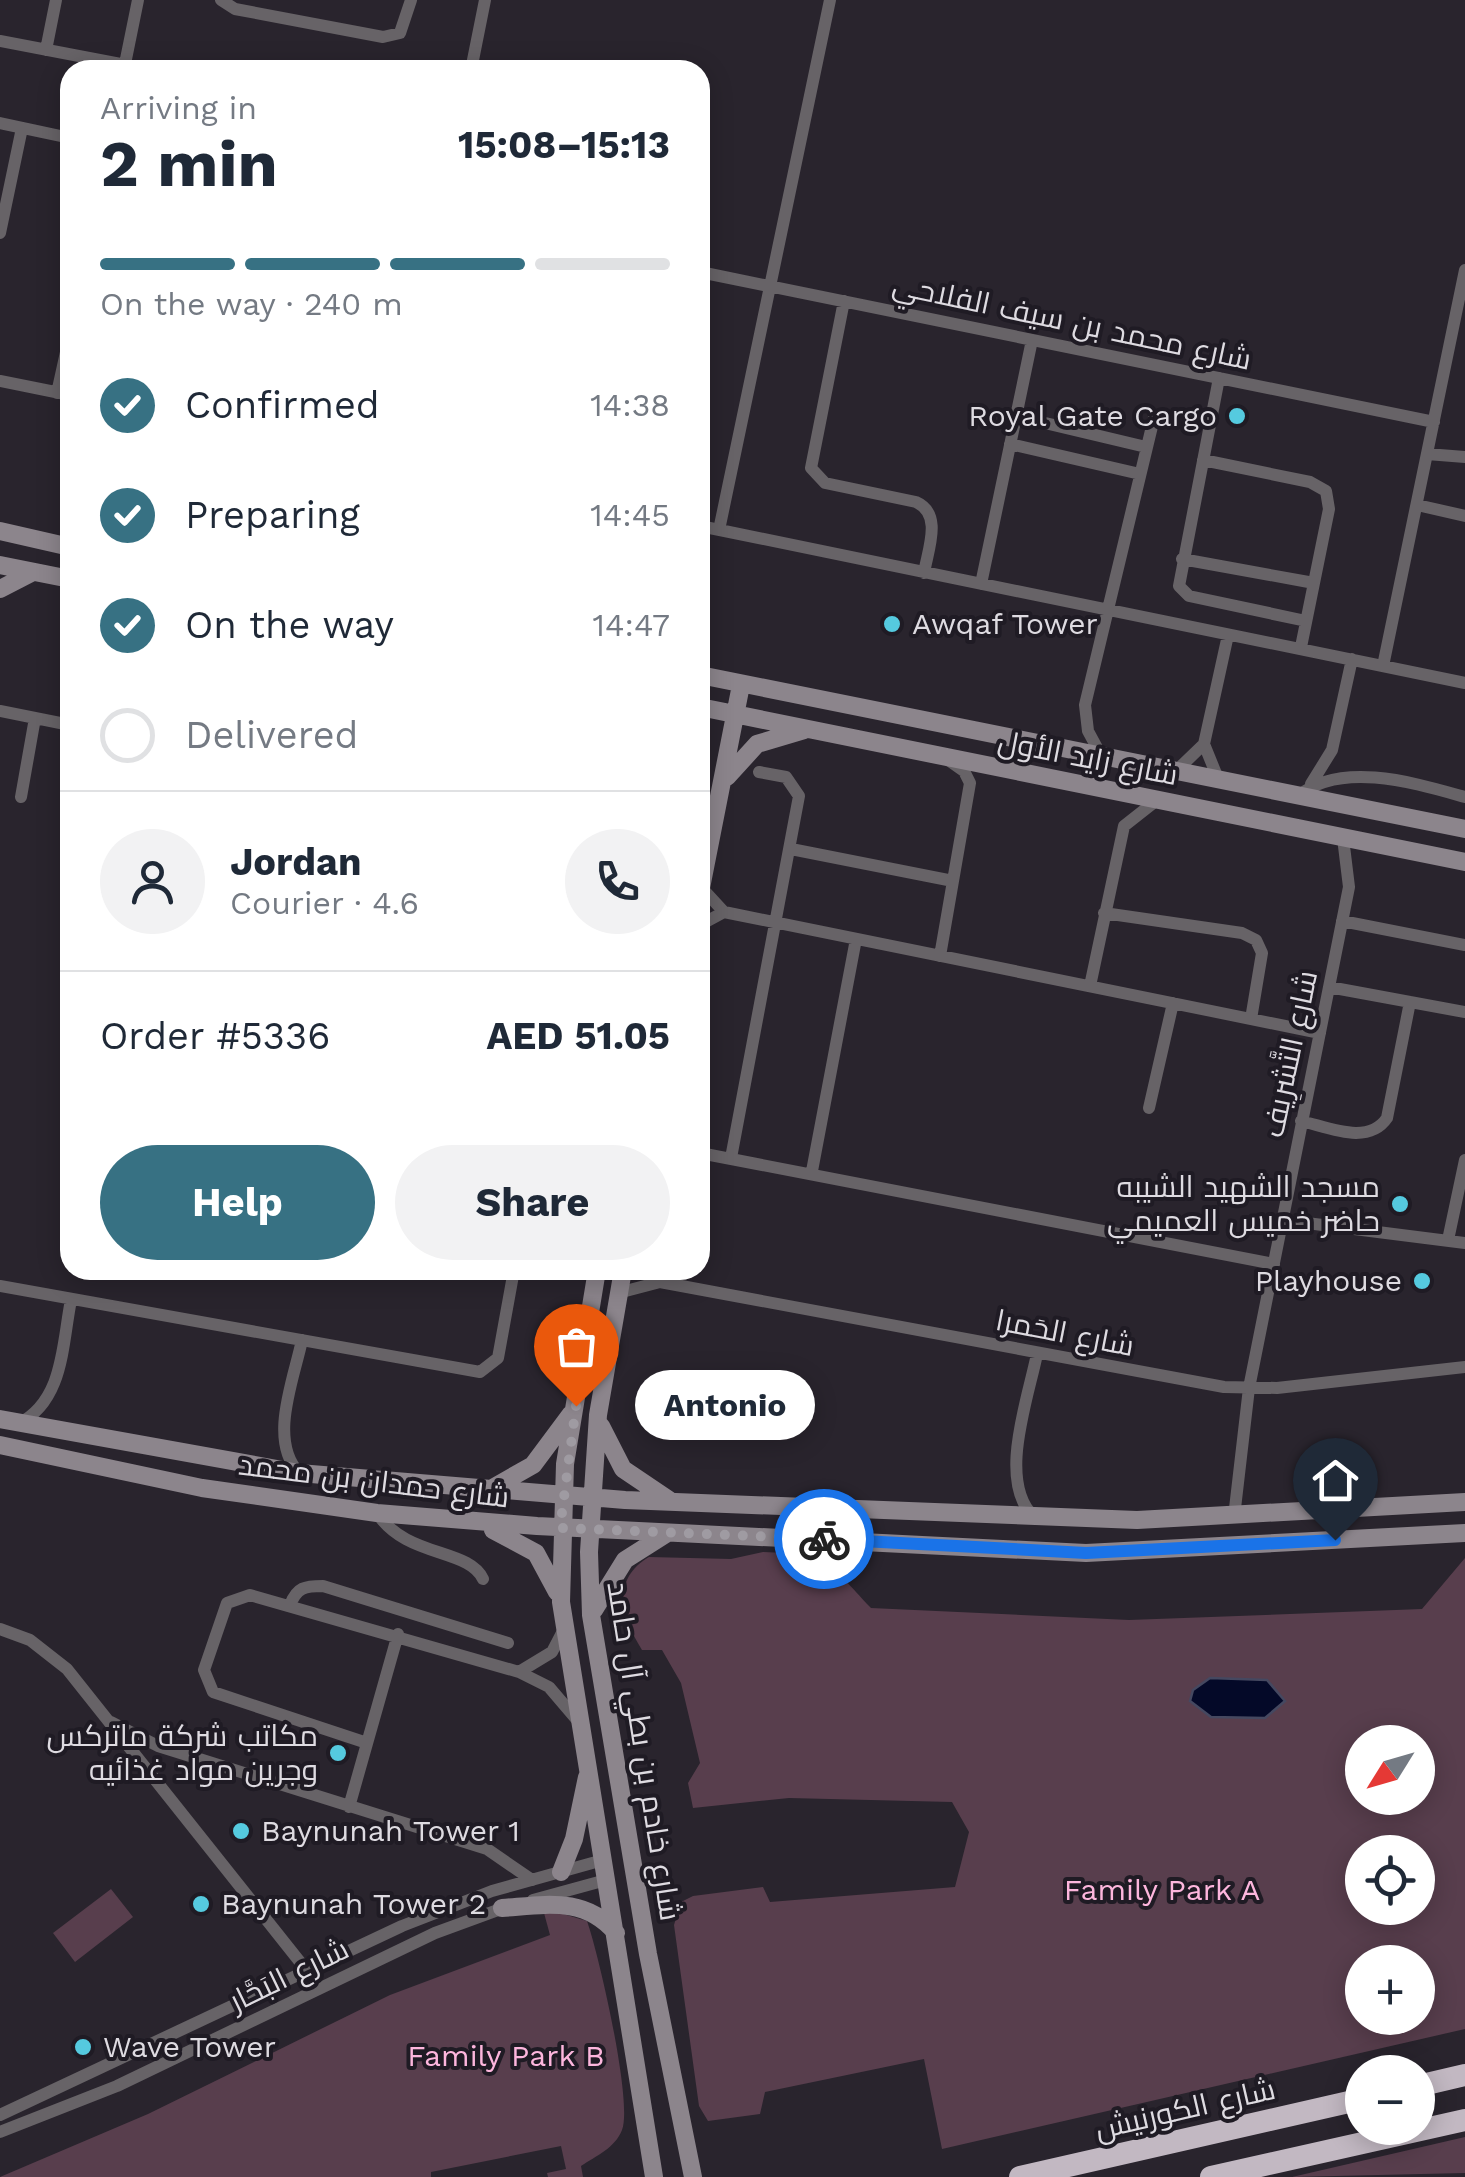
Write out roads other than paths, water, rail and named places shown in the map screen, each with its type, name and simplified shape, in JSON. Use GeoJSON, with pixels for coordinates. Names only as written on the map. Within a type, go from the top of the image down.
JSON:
{"type":"FeatureCollection","features":[{"type":"Feature","properties":{"kind":"highway"},"geometry":{"type":"LineString","coordinates":[[1435,2082],[1465,2075]]}},
{"type":"Feature","properties":{"kind":"highway","name":"شارع الكورنيش"},"geometry":{"type":"LineString","coordinates":[[1020,2177],[1345,2103]]}},
{"type":"Feature","properties":{"kind":"highway"},"geometry":{"type":"LineString","coordinates":[[1211,2177],[1465,2120]]}},
{"type":"Feature","properties":{"kind":"main road"},"geometry":{"type":"LineString","coordinates":[[0,531],[60,545]]}},
{"type":"Feature","properties":{"kind":"main road"},"geometry":{"type":"LineString","coordinates":[[0,566],[60,577]]}},
{"type":"Feature","properties":{"kind":"main road"},"geometry":{"type":"LineString","coordinates":[[0,590],[33,572]]}},
{"type":"Feature","properties":{"kind":"main road","name":"شارع زايد الأول"},"geometry":{"type":"LineString","coordinates":[[710,680],[1174,773],[1304,791],[1465,829]]}},
{"type":"Feature","properties":{"kind":"main road"},"geometry":{"type":"LineString","coordinates":[[710,845],[741,684]]}},
{"type":"Feature","properties":{"kind":"main road","name":"شارع زايد الأول"},"geometry":{"type":"LineString","coordinates":[[710,708],[1465,862]]}},
{"type":"Feature","properties":{"kind":"main road"},"geometry":{"type":"LineString","coordinates":[[721,791],[735,764],[752,748],[812,729]]}},
{"type":"Feature","properties":{"kind":"main road","name":"شارع خادم بن بطي آل حامد"},"geometry":{"type":"LineString","coordinates":[[596,1280],[562,1496],[561,1602],[654,2172]]}},
{"type":"Feature","properties":{"kind":"main road","name":"شارع خادم بن بطي آل حامد"},"geometry":{"type":"LineString","coordinates":[[621,1280],[598,1415],[590,1528],[591,1615],[692,2177]]}},
{"type":"Feature","properties":{"kind":"main road"},"geometry":{"type":"LineString","coordinates":[[486,1492],[533,1465],[576,1406]]}},
{"type":"Feature","properties":{"kind":"main road"},"geometry":{"type":"LineString","coordinates":[[598,1415],[606,1441],[623,1469],[674,1502]]}},
{"type":"Feature","properties":{"kind":"main road","name":"شارع حمدان بن محمد"},"geometry":{"type":"LineString","coordinates":[[9,1422],[299,1473],[486,1492],[593,1498],[1036,1518],[1234,1517],[1465,1502]]}},
{"type":"Feature","properties":{"kind":"main road","name":"شارع حمدان بن محمد"},"geometry":{"type":"LineString","coordinates":[[0,1445],[202,1488],[377,1512],[560,1528],[1086,1553],[1465,1533]]}},
{"type":"Feature","properties":{"kind":"main road"},"geometry":{"type":"LineString","coordinates":[[469,1521],[509,1536],[536,1554],[561,1602]]}},
{"type":"Feature","properties":{"kind":"main road"},"geometry":{"type":"LineString","coordinates":[[591,1615],[625,1560],[666,1534]]}},
{"type":"Feature","properties":{"kind":"main road"},"geometry":{"type":"LineString","coordinates":[[561,1872],[574,1839],[589,1767]]}},
{"type":"Feature","properties":{"kind":"main road"},"geometry":{"type":"LineString","coordinates":[[502,1908],[567,1904],[590,1910],[616,1933]]}},
{"type":"Feature","properties":{"kind":"main road"},"geometry":{"type":"LineString","coordinates":[[654,2172],[674,2176],[681,2173],[686,2158]]}},
{"type":"Feature","properties":{"kind":"street"},"geometry":{"type":"LineString","coordinates":[[46,50],[56,0]]}},
{"type":"Feature","properties":{"kind":"street"},"geometry":{"type":"LineString","coordinates":[[126,60],[138,0]]}},
{"type":"Feature","properties":{"kind":"street"},"geometry":{"type":"LineString","coordinates":[[221,0],[235,9],[383,38],[396,35],[405,26],[410,0]]}},
{"type":"Feature","properties":{"kind":"street"},"geometry":{"type":"LineString","coordinates":[[473,60],[485,0]]}},
{"type":"Feature","properties":{"kind":"street"},"geometry":{"type":"LineString","coordinates":[[718,530],[830,0]]}},
{"type":"Feature","properties":{"kind":"street"},"geometry":{"type":"LineString","coordinates":[[0,41],[102,60]]}},
{"type":"Feature","properties":{"kind":"street"},"geometry":{"type":"LineString","coordinates":[[0,123],[60,136]]}},
{"type":"Feature","properties":{"kind":"street"},"geometry":{"type":"LineString","coordinates":[[0,232],[3,201],[22,128]]}},
{"type":"Feature","properties":{"kind":"street"},"geometry":{"type":"LineString","coordinates":[[1383,666],[1465,270]]}},
{"type":"Feature","properties":{"kind":"street","name":"شارع محمد بن سيف الفلاحي"},"geometry":{"type":"LineString","coordinates":[[710,274],[1434,422]]}},
{"type":"Feature","properties":{"kind":"street"},"geometry":{"type":"LineString","coordinates":[[844,301],[812,468],[825,483],[928,509],[932,522],[924,573]]}},
{"type":"Feature","properties":{"kind":"street"},"geometry":{"type":"LineString","coordinates":[[981,584],[1032,340]]}},
{"type":"Feature","properties":{"kind":"street"},"geometry":{"type":"LineString","coordinates":[[1219,378],[1178,579],[1189,596],[1306,621]]}},
{"type":"Feature","properties":{"kind":"street"},"geometry":{"type":"LineString","coordinates":[[0,381],[60,393]]}},
{"type":"Feature","properties":{"kind":"street"},"geometry":{"type":"LineString","coordinates":[[1016,416],[1146,447]]}},
{"type":"Feature","properties":{"kind":"street"},"geometry":{"type":"LineString","coordinates":[[1102,757],[1088,730],[1085,705],[1154,418]]}},
{"type":"Feature","properties":{"kind":"street"},"geometry":{"type":"LineString","coordinates":[[1010,444],[1140,474]]}},
{"type":"Feature","properties":{"kind":"street"},"geometry":{"type":"LineString","coordinates":[[1426,454],[1465,457]]}},
{"type":"Feature","properties":{"kind":"street"},"geometry":{"type":"LineString","coordinates":[[1203,460],[1314,483],[1326,491],[1328,508],[1300,647]]}},
{"type":"Feature","properties":{"kind":"street"},"geometry":{"type":"LineString","coordinates":[[1416,506],[1465,516]]}},
{"type":"Feature","properties":{"kind":"street"},"geometry":{"type":"LineString","coordinates":[[710,528],[1465,683]]}},
{"type":"Feature","properties":{"kind":"street"},"geometry":{"type":"LineString","coordinates":[[1182,558],[1314,584]]}},
{"type":"Feature","properties":{"kind":"street"},"geometry":{"type":"LineString","coordinates":[[1174,773],[1204,744],[1228,634]]}},
{"type":"Feature","properties":{"kind":"street"},"geometry":{"type":"LineString","coordinates":[[1304,791],[1332,750],[1352,659]]}},
{"type":"Feature","properties":{"kind":"street"},"geometry":{"type":"LineString","coordinates":[[0,711],[60,723]]}},
{"type":"Feature","properties":{"kind":"street"},"geometry":{"type":"LineString","coordinates":[[21,797],[35,718]]}},
{"type":"Feature","properties":{"kind":"street"},"geometry":{"type":"LineString","coordinates":[[1204,744],[1219,781]]}},
{"type":"Feature","properties":{"kind":"street"},"geometry":{"type":"LineString","coordinates":[[1332,750],[1341,769],[1352,777]]}},
{"type":"Feature","properties":{"kind":"street"},"geometry":{"type":"LineString","coordinates":[[940,956],[970,783],[964,771],[945,758]]}},
{"type":"Feature","properties":{"kind":"street"},"geometry":{"type":"LineString","coordinates":[[731,1158],[777,923],[798,790],[786,777],[759,772]]}},
{"type":"Feature","properties":{"kind":"street"},"geometry":{"type":"LineString","coordinates":[[1304,791],[1352,777],[1465,796]]}},
{"type":"Feature","properties":{"kind":"street"},"geometry":{"type":"LineString","coordinates":[[1090,986],[1124,826],[1156,800]]}},
{"type":"Feature","properties":{"kind":"street","name":"شارع التَّشرِيف"},"geometry":{"type":"LineString","coordinates":[[1234,1517],[1249,1388],[1349,879],[1343,838]]}},
{"type":"Feature","properties":{"kind":"street"},"geometry":{"type":"LineString","coordinates":[[790,849],[952,880]]}},
{"type":"Feature","properties":{"kind":"street"},"geometry":{"type":"LineString","coordinates":[[710,899],[724,912],[1320,1032]]}},
{"type":"Feature","properties":{"kind":"street"},"geometry":{"type":"LineString","coordinates":[[710,919],[724,912]]}},
{"type":"Feature","properties":{"kind":"street"},"geometry":{"type":"LineString","coordinates":[[1104,913],[1226,930],[1256,940],[1262,954],[1251,1019]]}},
{"type":"Feature","properties":{"kind":"street"},"geometry":{"type":"LineString","coordinates":[[1342,921],[1465,945]]}},
{"type":"Feature","properties":{"kind":"street"},"geometry":{"type":"LineString","coordinates":[[812,1172],[856,939]]}},
{"type":"Feature","properties":{"kind":"street"},"geometry":{"type":"LineString","coordinates":[[1330,987],[1465,1012]]}},
{"type":"Feature","properties":{"kind":"street"},"geometry":{"type":"LineString","coordinates":[[1301,1121],[1364,1134],[1381,1126],[1387,1118],[1410,1002]]}},
{"type":"Feature","properties":{"kind":"street"},"geometry":{"type":"LineString","coordinates":[[1149,1108],[1173,1003]]}},
{"type":"Feature","properties":{"kind":"street"},"geometry":{"type":"LineString","coordinates":[[710,1154],[1274,1264]]}},
{"type":"Feature","properties":{"kind":"street"},"geometry":{"type":"LineString","coordinates":[[1448,1240],[1465,1160]]}},
{"type":"Feature","properties":{"kind":"street"},"geometry":{"type":"LineString","coordinates":[[1282,1220],[1465,1243]]}},
{"type":"Feature","properties":{"kind":"street"},"geometry":{"type":"LineString","coordinates":[[0,1286],[447,1368],[487,1369],[500,1350],[512,1280]]}},
{"type":"Feature","properties":{"kind":"street","name":"شارع الحَمرا"},"geometry":{"type":"LineString","coordinates":[[657,1280],[1037,1354],[1249,1388],[1465,1368]]}},
{"type":"Feature","properties":{"kind":"street","name":"شارع الحَمرا"},"geometry":{"type":"LineString","coordinates":[[618,1293],[660,1282]]}},
{"type":"Feature","properties":{"kind":"street"},"geometry":{"type":"LineString","coordinates":[[9,1422],[40,1410],[54,1387],[71,1300]]}},
{"type":"Feature","properties":{"kind":"street"},"geometry":{"type":"LineString","coordinates":[[299,1473],[287,1458],[283,1439],[302,1340]]}},
{"type":"Feature","properties":{"kind":"street"},"geometry":{"type":"LineString","coordinates":[[1036,1518],[1018,1496],[1014,1475],[1037,1354]]}},
{"type":"Feature","properties":{"kind":"street"},"geometry":{"type":"LineString","coordinates":[[377,1512],[408,1544],[470,1562],[483,1579]]}},
{"type":"Feature","properties":{"kind":"street"},"geometry":{"type":"LineString","coordinates":[[290,1605],[295,1592],[306,1586],[323,1586],[427,1622],[508,1643]]}},
{"type":"Feature","properties":{"kind":"street"},"geometry":{"type":"LineString","coordinates":[[367,1744],[220,1697],[208,1686],[204,1670],[227,1603],[250,1595],[398,1634],[518,1672],[549,1687],[581,1726]]}},
{"type":"Feature","properties":{"kind":"street"},"geometry":{"type":"LineString","coordinates":[[427,1622],[440,1648]]}},
{"type":"Feature","properties":{"kind":"street"},"geometry":{"type":"LineString","coordinates":[[518,1672],[552,1652],[564,1628]]}},
{"type":"Feature","properties":{"kind":"street"},"geometry":{"type":"LineString","coordinates":[[0,1629],[30,1640],[56,1658],[306,1970],[315,1990]]}},
{"type":"Feature","properties":{"kind":"street"},"geometry":{"type":"LineString","coordinates":[[349,1807],[398,1634]]}},
{"type":"Feature","properties":{"kind":"street"},"geometry":{"type":"LineString","coordinates":[[104,1718],[158,1746],[488,1849],[532,1880]]}},
{"type":"Feature","properties":{"kind":"street"},"geometry":{"type":"LineString","coordinates":[[137,1759],[146,1748],[158,1746]]}},
{"type":"Feature","properties":{"kind":"street","name":"شارع البَحَّار"},"geometry":{"type":"LineString","coordinates":[[0,2115],[420,1918],[507,1887],[603,1860]]}},
{"type":"Feature","properties":{"kind":"street"},"geometry":{"type":"LineString","coordinates":[[507,1861],[507,1887]]}},
{"type":"Feature","properties":{"kind":"street","name":"شارع البَحَّار"},"geometry":{"type":"LineString","coordinates":[[0,2132],[106,2090],[434,1933],[502,1908],[606,1880]]}},
{"type":"Feature","properties":{"kind":"street"},"geometry":{"type":"LineString","coordinates":[[286,1947],[301,1997]]}},
{"type":"Feature","properties":{"kind":"street"},"geometry":{"type":"LineString","coordinates":[[103,2070],[100,2080],[106,2090]]}},
{"type":"Feature","properties":{"kind":"water"},"geometry":{"type":"Polygon","coordinates":[[[1210,1678],[1267,1680],[1285,1701],[1265,1718],[1211,1717],[1190,1701],[1193,1690],[1210,1678]]]}},
{"type":"Feature","properties":{"kind":"place","name":"Royal Gate Cargo"},"geometry":{"type":"Point","coordinates":[1237,416]}},
{"type":"Feature","properties":{"kind":"place","name":"Awqaf Tower"},"geometry":{"type":"Point","coordinates":[892,624]}},
{"type":"Feature","properties":{"kind":"place","name":"مسجد الشهيد الشيبه حاضر خميس العميمي"},"geometry":{"type":"Point","coordinates":[1400,1204]}},
{"type":"Feature","properties":{"kind":"place","name":"Playhouse"},"geometry":{"type":"Point","coordinates":[1422,1281]}},
{"type":"Feature","properties":{"kind":"place","name":"Antonio"},"geometry":{"type":"Point","coordinates":[576,1406]}},
{"type":"Feature","properties":{"kind":"place","name":"مكاتب شركة ماتركس وجرين مواد غذائيه"},"geometry":{"type":"Point","coordinates":[338,1753]}},
{"type":"Feature","properties":{"kind":"place","name":"Baynunah Tower 1"},"geometry":{"type":"Point","coordinates":[241,1831]}},
{"type":"Feature","properties":{"kind":"place","name":"Baynunah Tower 2"},"geometry":{"type":"Point","coordinates":[201,1904]}},
{"type":"Feature","properties":{"kind":"place","name":"Wave Tower"},"geometry":{"type":"Point","coordinates":[83,2047]}},
{"type":"Feature","properties":{"kind":"park label","name":"Family Park A"},"geometry":{"type":"Point","coordinates":[1162,1890]}},
{"type":"Feature","properties":{"kind":"park label","name":"Family Park B"},"geometry":{"type":"Point","coordinates":[506,2056]}}]}
